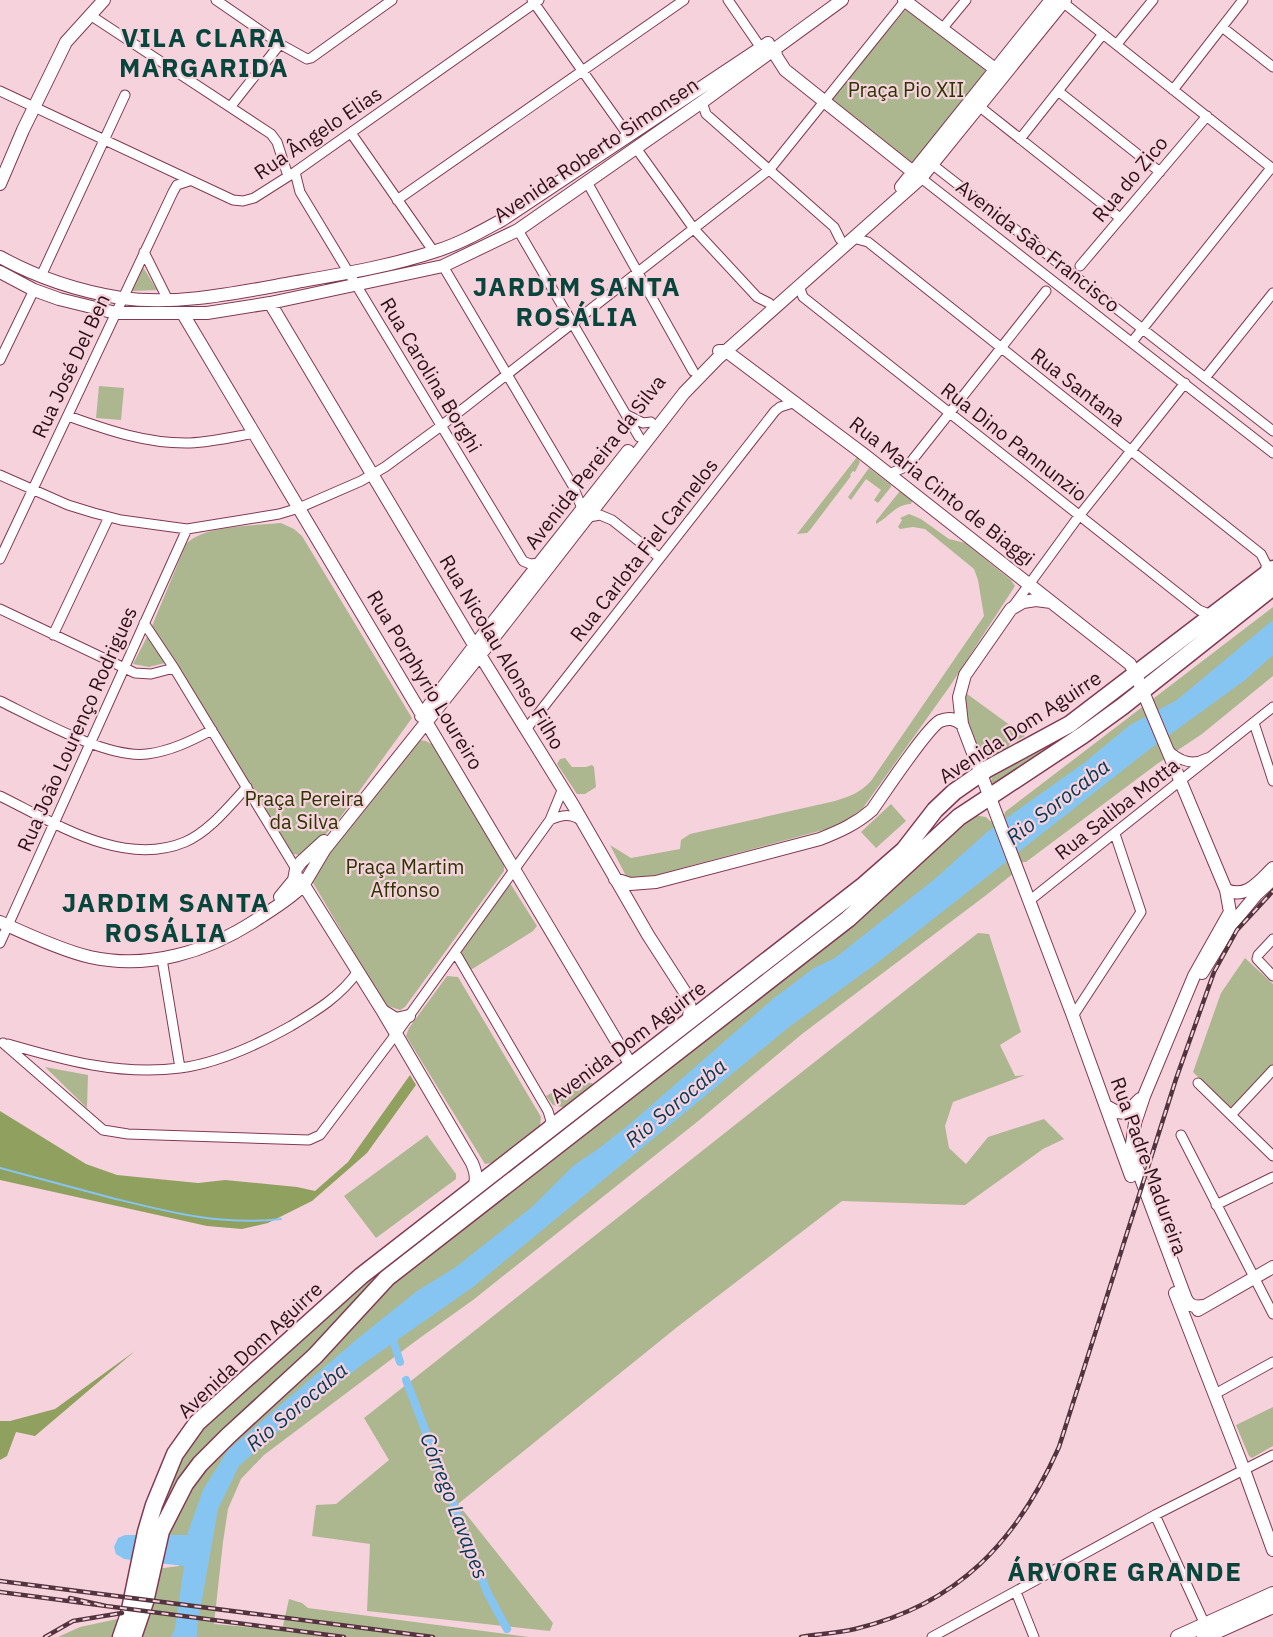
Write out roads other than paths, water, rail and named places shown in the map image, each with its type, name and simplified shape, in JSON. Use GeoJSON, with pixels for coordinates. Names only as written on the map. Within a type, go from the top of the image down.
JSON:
{"type":"FeatureCollection","features":[{"type":"Feature","properties":{"kind":"highway","name":"Avenida Dom Aguirre"},"geometry":{"type":"LineString","coordinates":[[127,1636],[154,1531],[154,1504],[175,1454],[197,1423],[361,1276],[872,878],[904,850],[935,810],[954,792],[980,774],[1070,724],[1216,612],[1271,577]]}},
{"type":"Feature","properties":{"kind":"highway","name":"Avenida Dom Aguirre"},"geometry":{"type":"LineString","coordinates":[[154,1531],[200,1464],[315,1356],[387,1278],[848,919],[959,817],[991,801],[1083,735],[1145,695],[1271,577]]}},
{"type":"Feature","properties":{"kind":"highway"},"geometry":{"type":"LineString","coordinates":[[583,1126],[633,1076],[632,1067]]}},
{"type":"Feature","properties":{"kind":"highway","name":"Avenida Dom Aguirre"},"geometry":{"type":"LineString","coordinates":[[127,1636],[146,1602],[145,1568]]}},
{"type":"Feature","properties":{"kind":"main road"},"geometry":{"type":"LineString","coordinates":[[0,184],[66,42],[104,0]]}},
{"type":"Feature","properties":{"kind":"main road","name":"Avenida Roberto Simonsen"},"geometry":{"type":"LineString","coordinates":[[0,272],[34,290],[59,299],[116,313],[183,314],[207,313],[270,303],[443,266],[518,230],[702,102],[842,0]]}},
{"type":"Feature","properties":{"kind":"main road"},"geometry":{"type":"LineString","coordinates":[[904,0],[995,69],[1000,82]]}},
{"type":"Feature","properties":{"kind":"main road","name":"Avenida Pereira da Silva"},"geometry":{"type":"LineString","coordinates":[[917,175],[995,69],[1060,0]]}},
{"type":"Feature","properties":{"kind":"main road","name":"Avenida Pereira da Silva"},"geometry":{"type":"LineString","coordinates":[[4,924],[89,957],[124,962],[162,959],[210,946],[237,932],[290,896],[306,890],[325,849],[478,650],[684,393],[720,351],[769,303],[847,238],[917,175],[933,165],[1000,82],[1060,0]]}},
{"type":"Feature","properties":{"kind":"main road"},"geometry":{"type":"LineString","coordinates":[[784,70],[776,56],[775,48],[778,41],[814,16],[829,1]]}},
{"type":"Feature","properties":{"kind":"main road","name":"Avenida Roberto Simonsen"},"geometry":{"type":"LineString","coordinates":[[0,257],[64,286],[123,298],[168,300],[231,294],[349,273],[434,252],[460,242],[502,220],[829,1]]}},
{"type":"Feature","properties":{"kind":"main road"},"geometry":{"type":"LineString","coordinates":[[747,68],[762,53],[761,48]]}},
{"type":"Feature","properties":{"kind":"main road"},"geometry":{"type":"LineString","coordinates":[[747,68],[771,61],[917,175]]}},
{"type":"Feature","properties":{"kind":"main road"},"geometry":{"type":"LineString","coordinates":[[702,102],[705,91],[720,75]]}},
{"type":"Feature","properties":{"kind":"main road","name":"Avenida Pereira da Silva"},"geometry":{"type":"LineString","coordinates":[[598,498],[639,437],[693,371],[799,286],[847,238]]}},
{"type":"Feature","properties":{"kind":"main road","name":"Rua Nicolau Alonso Filho"},"geometry":{"type":"LineString","coordinates":[[270,303],[688,997],[690,1009],[688,1023]]}},
{"type":"Feature","properties":{"kind":"main road","name":"Rua Porphyrio Loureiro"},"geometry":{"type":"LineString","coordinates":[[183,314],[632,1067]]}},
{"type":"Feature","properties":{"kind":"main road","name":"Rua Maria Cinto de Biaggi"},"geometry":{"type":"LineString","coordinates":[[720,351],[796,402],[1131,664],[1226,890]]}},
{"type":"Feature","properties":{"kind":"main road","name":"Avenida Pereira da Silva"},"geometry":{"type":"LineString","coordinates":[[265,914],[294,880],[296,869],[301,862],[340,824],[425,718],[470,667],[478,650],[540,563],[586,514]]}},
{"type":"Feature","properties":{"kind":"main road"},"geometry":{"type":"LineString","coordinates":[[1011,609],[1023,602],[1036,600],[1052,602]]}},
{"type":"Feature","properties":{"kind":"main road","name":"Rua Padre Madureira"},"geometry":{"type":"LineString","coordinates":[[1011,609],[965,675],[959,697],[962,724],[1073,1016],[1123,1157],[1273,1550]]}},
{"type":"Feature","properties":{"kind":"main road"},"geometry":{"type":"LineString","coordinates":[[470,667],[489,669]]}},
{"type":"Feature","properties":{"kind":"main road"},"geometry":{"type":"LineString","coordinates":[[615,879],[630,884],[656,882],[820,839],[849,827],[872,810],[933,726],[948,718],[955,719],[962,724]]}},
{"type":"Feature","properties":{"kind":"main road"},"geometry":{"type":"LineString","coordinates":[[1106,1106],[1117,1112],[1126,1113],[1143,1096],[1204,956],[1230,912],[1226,890],[1242,893],[1253,887],[1273,868]]}},
{"type":"Feature","properties":{"kind":"main road"},"geometry":{"type":"LineString","coordinates":[[296,869],[306,890],[382,1010],[472,1163],[476,1173],[473,1190]]}},
{"type":"Feature","properties":{"kind":"main road"},"geometry":{"type":"LineString","coordinates":[[1188,991],[1210,962],[1232,924],[1273,879]]}},
{"type":"Feature","properties":{"kind":"main road"},"geometry":{"type":"LineString","coordinates":[[382,1010],[396,1019],[409,1016]]}},
{"type":"Feature","properties":{"kind":"main road","name":"Rua Padre Madureira"},"geometry":{"type":"LineString","coordinates":[[1143,1096],[1132,1144],[1134,1160],[1186,1299],[1188,1303],[1196,1307],[1204,1306]]}},
{"type":"Feature","properties":{"kind":"main road"},"geometry":{"type":"LineString","coordinates":[[1188,1326],[1196,1311],[1273,1267]]}},
{"type":"Feature","properties":{"kind":"main road"},"geometry":{"type":"LineString","coordinates":[[1207,1633],[1273,1594]]}},
{"type":"Feature","properties":{"kind":"main road"},"geometry":{"type":"LineString","coordinates":[[1178,1637],[1207,1633],[1273,1606]]}},
{"type":"Feature","properties":{"kind":"street"},"geometry":{"type":"LineString","coordinates":[[216,0],[280,44],[309,59],[392,0]]}},
{"type":"Feature","properties":{"kind":"street"},"geometry":{"type":"LineString","coordinates":[[397,200],[684,0]]}},
{"type":"Feature","properties":{"kind":"street"},"geometry":{"type":"LineString","coordinates":[[728,0],[761,48]]}},
{"type":"Feature","properties":{"kind":"street"},"geometry":{"type":"LineString","coordinates":[[0,475],[68,505],[109,517],[187,529],[279,514],[299,508],[373,474],[441,426],[506,373],[770,170],[904,0]]}},
{"type":"Feature","properties":{"kind":"street"},"geometry":{"type":"LineString","coordinates":[[942,29],[966,0]]}},
{"type":"Feature","properties":{"kind":"street"},"geometry":{"type":"LineString","coordinates":[[1060,0],[1272,168],[1132,342]]}},
{"type":"Feature","properties":{"kind":"street"},"geometry":{"type":"LineString","coordinates":[[1116,44],[1153,0]]}},
{"type":"Feature","properties":{"kind":"street"},"geometry":{"type":"LineString","coordinates":[[1173,90],[1243,0]]}},
{"type":"Feature","properties":{"kind":"street"},"geometry":{"type":"LineString","coordinates":[[535,1],[628,135]]}},
{"type":"Feature","properties":{"kind":"street","name":"Rua Ângelo Elias"},"geometry":{"type":"LineString","coordinates":[[0,91],[189,181],[233,200],[243,201],[254,198],[289,176],[535,1]]}},
{"type":"Feature","properties":{"kind":"street"},"geometry":{"type":"LineString","coordinates":[[90,15],[231,106],[275,138],[289,176]]}},
{"type":"Feature","properties":{"kind":"street"},"geometry":{"type":"LineString","coordinates":[[1222,27],[1273,68]]}},
{"type":"Feature","properties":{"kind":"street"},"geometry":{"type":"LineString","coordinates":[[1020,138],[1103,34]]}},
{"type":"Feature","properties":{"kind":"street"},"geometry":{"type":"LineString","coordinates":[[231,106],[280,44]]}},
{"type":"Feature","properties":{"kind":"street"},"geometry":{"type":"LineString","coordinates":[[1058,91],[1160,172]]}},
{"type":"Feature","properties":{"kind":"street"},"geometry":{"type":"LineString","coordinates":[[41,276],[125,95]]}},
{"type":"Feature","properties":{"kind":"street","name":"Rua Santana"},"geometry":{"type":"LineString","coordinates":[[702,102],[706,114],[847,238],[868,242],[1261,554],[1271,577]]}},
{"type":"Feature","properties":{"kind":"street"},"geometry":{"type":"LineString","coordinates":[[980,107],[1120,219]]}},
{"type":"Feature","properties":{"kind":"street","name":"Rua do Zico"},"geometry":{"type":"LineString","coordinates":[[1076,278],[1080,266],[1207,116]]}},
{"type":"Feature","properties":{"kind":"street"},"geometry":{"type":"LineString","coordinates":[[351,133],[434,252]]}},
{"type":"Feature","properties":{"kind":"street"},"geometry":{"type":"LineString","coordinates":[[636,148],[694,229],[758,297],[769,303]]}},
{"type":"Feature","properties":{"kind":"street","name":"Avenida São Francisco"},"geometry":{"type":"LineString","coordinates":[[933,165],[1205,378],[1271,426]]}},
{"type":"Feature","properties":{"kind":"street"},"geometry":{"type":"LineString","coordinates":[[167,171],[175,188],[189,181]]}},
{"type":"Feature","properties":{"kind":"street","name":"Avenida São Francisco"},"geometry":{"type":"LineString","coordinates":[[917,175],[1273,453]]}},
{"type":"Feature","properties":{"kind":"street","name":"Rua Carolina Borghi"},"geometry":{"type":"LineString","coordinates":[[289,176],[523,561],[530,564],[540,563]]}},
{"type":"Feature","properties":{"kind":"street"},"geometry":{"type":"LineString","coordinates":[[587,182],[693,371]]}},
{"type":"Feature","properties":{"kind":"street","name":"Rua José Del Ben"},"geometry":{"type":"LineString","coordinates":[[0,559],[175,188]]}},
{"type":"Feature","properties":{"kind":"street"},"geometry":{"type":"LineString","coordinates":[[518,230],[639,437]]}},
{"type":"Feature","properties":{"kind":"street"},"geometry":{"type":"LineString","coordinates":[[144,252],[168,300]]}},
{"type":"Feature","properties":{"kind":"street"},"geometry":{"type":"LineString","coordinates":[[443,266],[573,486],[586,514],[600,515],[612,520],[660,558]]}},
{"type":"Feature","properties":{"kind":"street","name":"Rua do Zico"},"geometry":{"type":"LineString","coordinates":[[1067,271],[1080,266]]}},
{"type":"Feature","properties":{"kind":"street"},"geometry":{"type":"LineString","coordinates":[[1046,291],[1048,277]]}},
{"type":"Feature","properties":{"kind":"street"},"geometry":{"type":"LineString","coordinates":[[889,474],[910,463],[1046,291],[1058,284]]}},
{"type":"Feature","properties":{"kind":"street","name":"Rua Dino Pannunzio"},"geometry":{"type":"LineString","coordinates":[[799,286],[803,297],[949,415],[1199,610],[1209,614],[1216,612]]}},
{"type":"Feature","properties":{"kind":"street"},"geometry":{"type":"LineString","coordinates":[[0,360],[34,290]]}},
{"type":"Feature","properties":{"kind":"street"},"geometry":{"type":"LineString","coordinates":[[1205,378],[1273,292]]}},
{"type":"Feature","properties":{"kind":"street"},"geometry":{"type":"LineString","coordinates":[[1011,609],[1079,516],[1185,383]]}},
{"type":"Feature","properties":{"kind":"street","name":"Rua Carlota Fiel Carnelos"},"geometry":{"type":"LineString","coordinates":[[526,728],[775,411],[796,402]]}},
{"type":"Feature","properties":{"kind":"street"},"geometry":{"type":"LineString","coordinates":[[625,414],[643,423],[651,422]]}},
{"type":"Feature","properties":{"kind":"street"},"geometry":{"type":"LineString","coordinates":[[68,416],[117,434],[151,440],[189,443],[255,433]]}},
{"type":"Feature","properties":{"kind":"street"},"geometry":{"type":"LineString","coordinates":[[905,487],[910,463]]}},
{"type":"Feature","properties":{"kind":"street"},"geometry":{"type":"LineString","coordinates":[[573,486],[598,498],[612,520]]}},
{"type":"Feature","properties":{"kind":"street"},"geometry":{"type":"LineString","coordinates":[[53,635],[109,517]]}},
{"type":"Feature","properties":{"kind":"street","name":"Rua João Lourenço Rodrigues"},"geometry":{"type":"LineString","coordinates":[[0,943],[4,924],[55,822],[187,529]]}},
{"type":"Feature","properties":{"kind":"street"},"geometry":{"type":"LineString","coordinates":[[0,609],[135,673],[151,674],[174,668]]}},
{"type":"Feature","properties":{"kind":"street"},"geometry":{"type":"LineString","coordinates":[[144,623],[174,668],[296,869]]}},
{"type":"Feature","properties":{"kind":"street"},"geometry":{"type":"LineString","coordinates":[[0,701],[114,753],[145,755],[170,750],[212,730]]}},
{"type":"Feature","properties":{"kind":"street","name":"Rua Saliba Motta"},"geometry":{"type":"LineString","coordinates":[[1029,901],[1273,707]]}},
{"type":"Feature","properties":{"kind":"street"},"geometry":{"type":"LineString","coordinates":[[1254,723],[1273,781]]}},
{"type":"Feature","properties":{"kind":"street","name":"Rua Saliba Motta"},"geometry":{"type":"LineString","coordinates":[[1168,750],[1176,758],[1190,762],[1202,760],[1226,745]]}},
{"type":"Feature","properties":{"kind":"street"},"geometry":{"type":"LineString","coordinates":[[0,796],[98,841],[134,850],[166,848],[187,841],[212,823],[247,787]]}},
{"type":"Feature","properties":{"kind":"street"},"geometry":{"type":"LineString","coordinates":[[550,820],[563,788]]}},
{"type":"Feature","properties":{"kind":"street"},"geometry":{"type":"LineString","coordinates":[[1,1042],[103,1130],[128,1134],[309,1140],[320,1135],[396,1034],[550,820],[565,808],[573,805]]}},
{"type":"Feature","properties":{"kind":"street"},"geometry":{"type":"LineString","coordinates":[[550,820],[572,815],[583,821]]}},
{"type":"Feature","properties":{"kind":"street"},"geometry":{"type":"LineString","coordinates":[[1073,1016],[1141,912],[1115,834]]}},
{"type":"Feature","properties":{"kind":"street"},"geometry":{"type":"LineString","coordinates":[[1273,939],[1257,959],[1273,976]]}},
{"type":"Feature","properties":{"kind":"street"},"geometry":{"type":"LineString","coordinates":[[455,952],[549,1111],[551,1121],[546,1131]]}},
{"type":"Feature","properties":{"kind":"street"},"geometry":{"type":"LineString","coordinates":[[162,959],[180,1068]]}},
{"type":"Feature","properties":{"kind":"street"},"geometry":{"type":"LineString","coordinates":[[439,975],[446,969],[453,968],[470,976]]}},
{"type":"Feature","properties":{"kind":"street"},"geometry":{"type":"LineString","coordinates":[[1,1042],[51,1057],[96,1066],[136,1069],[180,1068],[230,1056],[272,1037],[322,1008],[351,982],[358,972]]}},
{"type":"Feature","properties":{"kind":"street"},"geometry":{"type":"LineString","coordinates":[[37,1072],[51,1057]]}},
{"type":"Feature","properties":{"kind":"street"},"geometry":{"type":"LineString","coordinates":[[1231,1115],[1273,1070]]}},
{"type":"Feature","properties":{"kind":"street"},"geometry":{"type":"LineString","coordinates":[[1198,1083],[1273,1156]]}},
{"type":"Feature","properties":{"kind":"street"},"geometry":{"type":"LineString","coordinates":[[549,1111],[568,1114]]}},
{"type":"Feature","properties":{"kind":"street"},"geometry":{"type":"LineString","coordinates":[[1181,1135],[1273,1314]]}},
{"type":"Feature","properties":{"kind":"street"},"geometry":{"type":"LineString","coordinates":[[1216,1205],[1273,1177]]}},
{"type":"Feature","properties":{"kind":"street"},"geometry":{"type":"LineString","coordinates":[[1215,1394],[1273,1362]]}},
{"type":"Feature","properties":{"kind":"street"},"geometry":{"type":"LineString","coordinates":[[932,1637],[1155,1515],[1273,1455]]}},
{"type":"Feature","properties":{"kind":"street"},"geometry":{"type":"LineString","coordinates":[[1155,1515],[1207,1633]]}},
{"type":"Feature","properties":{"kind":"street"},"geometry":{"type":"LineString","coordinates":[[1016,1592],[1034,1637]]}},
{"type":"Feature","properties":{"kind":"water","name":"Rio Sorocaba"},"geometry":{"type":"Polygon","coordinates":[[[1273,620],[1273,655],[1245,680],[1146,752],[877,963],[789,1027],[473,1287],[363,1364],[283,1427],[239,1466],[218,1509],[197,1637],[171,1637],[175,1629],[184,1566],[124,1559],[116,1554],[114,1547],[118,1538],[125,1535],[187,1535],[203,1490],[228,1450],[356,1340],[417,1291],[456,1267],[532,1207],[573,1166],[630,1124],[773,999],[814,968],[835,958],[936,878],[987,832],[1084,763],[1130,725],[1177,700],[1273,620]]]}},
{"type":"Feature","properties":{"kind":"waterway"},"geometry":{"type":"LineString","coordinates":[[0,1168],[175,1213],[237,1221],[281,1219]]}},
{"type":"Feature","properties":{"kind":"waterway","name":"Córrego Lavapes"},"geometry":{"type":"LineString","coordinates":[[391,1334],[400,1362]]}},
{"type":"Feature","properties":{"kind":"waterway","name":"Córrego Lavapes"},"geometry":{"type":"LineString","coordinates":[[406,1380],[487,1592],[507,1629]]}},
{"type":"Feature","properties":{"kind":"railway"},"geometry":{"type":"LineString","coordinates":[[801,1637],[855,1629],[892,1618],[925,1603],[954,1585],[980,1564],[1024,1512],[1059,1447],[1176,1079],[1214,972],[1237,930],[1273,891]]}},
{"type":"Feature","properties":{"kind":"railway"},"geometry":{"type":"LineString","coordinates":[[0,1581],[433,1637]]}},
{"type":"Feature","properties":{"kind":"railway"},"geometry":{"type":"LineString","coordinates":[[0,1592],[106,1606],[70,1598]]}},
{"type":"Feature","properties":{"kind":"railway"},"geometry":{"type":"LineString","coordinates":[[106,1606],[344,1637]]}},
{"type":"Feature","properties":{"kind":"railway"},"geometry":{"type":"LineString","coordinates":[[45,1637],[73,1621],[122,1613]]}},
{"type":"Feature","properties":{"kind":"district","name":"VILA CLARA MARGARIDA"},"geometry":{"type":"Point","coordinates":[204,52]}},
{"type":"Feature","properties":{"kind":"district","name":"JARDIM SANTA ROSÁLIA"},"geometry":{"type":"Point","coordinates":[577,302]}},
{"type":"Feature","properties":{"kind":"district","name":"JARDIM SANTA ROSÁLIA"},"geometry":{"type":"Point","coordinates":[166,918]}},
{"type":"Feature","properties":{"kind":"district","name":"ÁRVORE GRANDE"},"geometry":{"type":"Point","coordinates":[1125,1572]}},
{"type":"Feature","properties":{"kind":"park label","name":"Praça Pio XII"},"geometry":{"type":"Point","coordinates":[906,90]}},
{"type":"Feature","properties":{"kind":"park label","name":"Praça Pereira da Silva"},"geometry":{"type":"Point","coordinates":[304,810]}},
{"type":"Feature","properties":{"kind":"park label","name":"Praça Martim Affonso"},"geometry":{"type":"Point","coordinates":[405,878]}}]}
